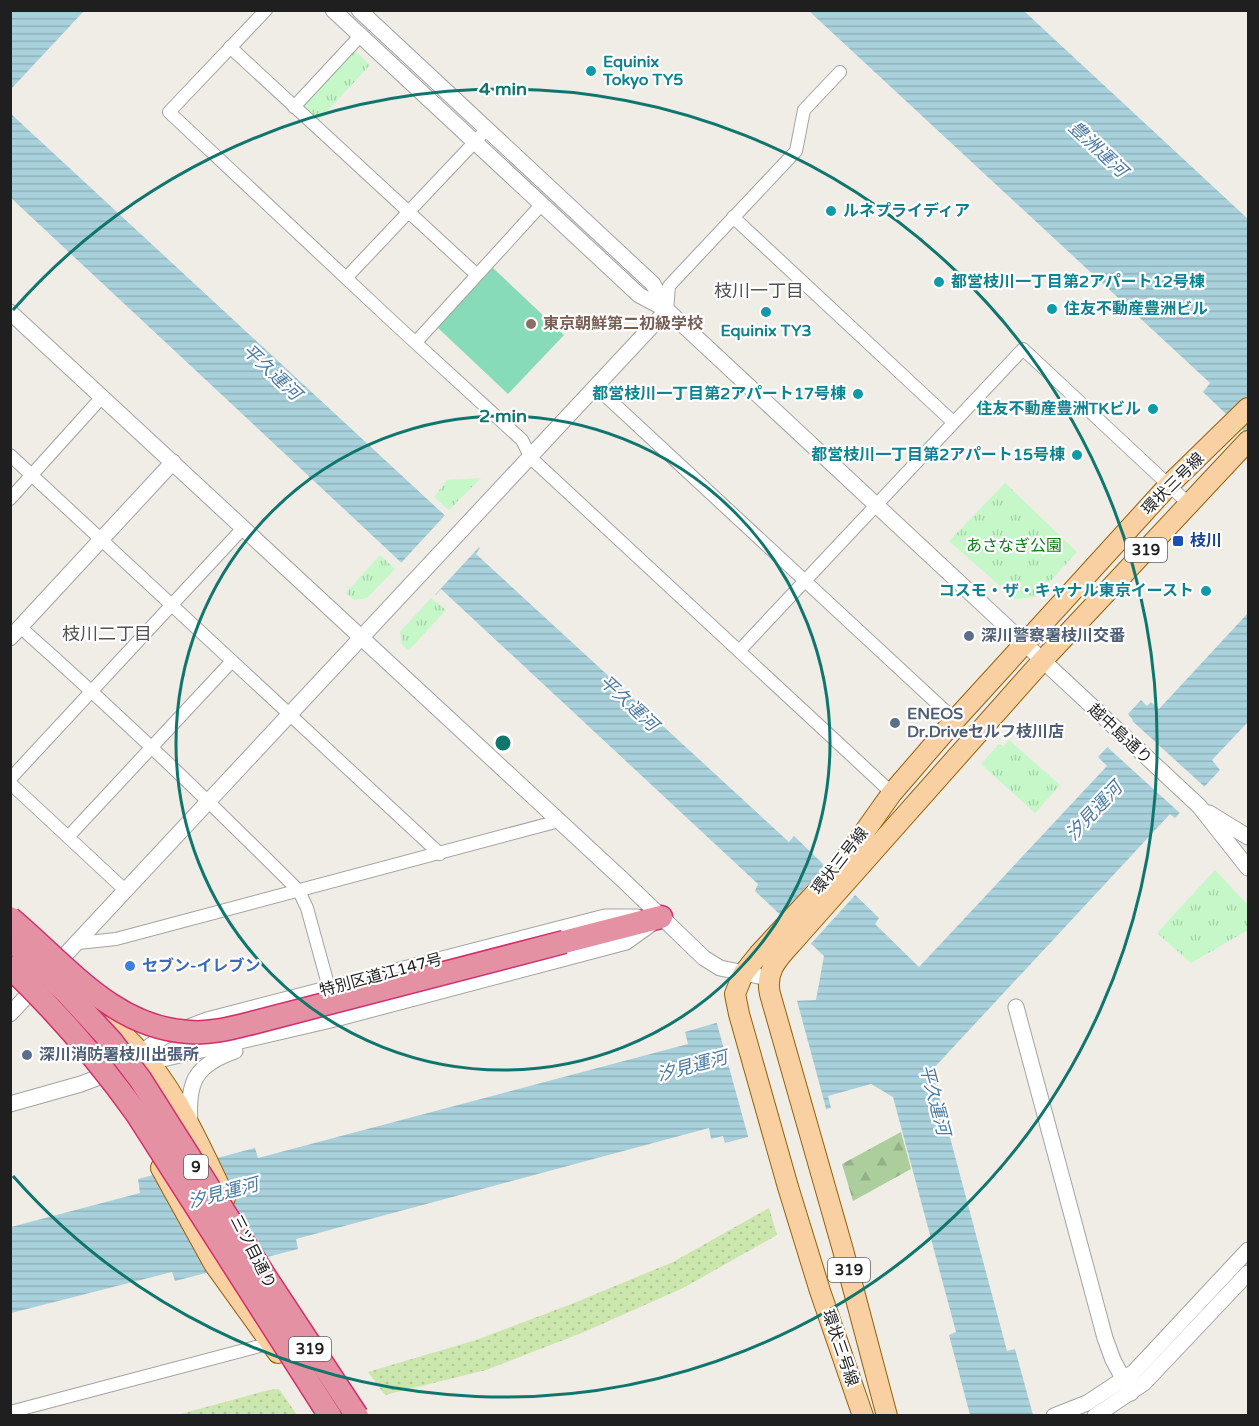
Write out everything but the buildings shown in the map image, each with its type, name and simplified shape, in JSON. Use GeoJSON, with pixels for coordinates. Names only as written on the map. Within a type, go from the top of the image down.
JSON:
{"type":"FeatureCollection","features":[{"type":"Feature","properties":{"kind":"highway"},"geometry":{"type":"LineString","coordinates":[[10,918],[117,1010],[140,1022],[191,1033],[252,1023],[661,917]]}},
{"type":"Feature","properties":{"kind":"highway","name":"9"},"geometry":{"type":"LineString","coordinates":[[10,938],[69,994],[112,1042],[140,1079],[273,1290],[356,1416]]}},
{"type":"Feature","properties":{"kind":"highway","name":"9"},"geometry":{"type":"LineString","coordinates":[[10,965],[54,1010],[131,1106],[330,1416]]}},
{"type":"Feature","properties":{"kind":"main road","name":"環状三号線"},"geometry":{"type":"LineString","coordinates":[[844,874],[892,793],[955,720],[1169,485],[1248,408]]}},
{"type":"Feature","properties":{"kind":"main road","name":"環状三号線"},"geometry":{"type":"LineString","coordinates":[[863,1416],[810,1260],[739,1014],[735,993],[743,974],[792,931],[1248,441]]}},
{"type":"Feature","properties":{"kind":"main road","name":"三ツ目通り"},"geometry":{"type":"LineString","coordinates":[[10,930],[144,1057],[180,1108],[266,1282],[356,1416]]}},
{"type":"Feature","properties":{"kind":"main road","name":"環状三号線"},"geometry":{"type":"LineString","coordinates":[[792,931],[768,978],[887,1416]]}},
{"type":"Feature","properties":{"kind":"main road","name":"三ツ目通り"},"geometry":{"type":"LineString","coordinates":[[10,965],[76,1026],[113,1072],[146,1141],[199,1240],[246,1310],[323,1416]]}},
{"type":"Feature","properties":{"kind":"main road"},"geometry":{"type":"LineString","coordinates":[[810,1260],[825,1263],[835,1259],[843,1250]]}},
{"type":"Feature","properties":{"kind":"main road"},"geometry":{"type":"LineString","coordinates":[[820,1291],[825,1282],[840,1276],[852,1282]]}},
{"type":"Feature","properties":{"kind":"street"},"geometry":{"type":"LineString","coordinates":[[266,10],[169,112],[522,440],[531,458],[892,793]]}},
{"type":"Feature","properties":{"kind":"street"},"geometry":{"type":"LineString","coordinates":[[333,10],[639,295],[667,310]]}},
{"type":"Feature","properties":{"kind":"street"},"geometry":{"type":"LineString","coordinates":[[359,10],[653,284],[667,310]]}},
{"type":"Feature","properties":{"kind":"street"},"geometry":{"type":"LineString","coordinates":[[294,107],[360,36]]}},
{"type":"Feature","properties":{"kind":"street"},"geometry":{"type":"LineString","coordinates":[[230,47],[477,275]]}},
{"type":"Feature","properties":{"kind":"street"},"geometry":{"type":"LineString","coordinates":[[10,1014],[667,310],[669,286],[796,151],[804,110],[840,72]]}},
{"type":"Feature","properties":{"kind":"street"},"geometry":{"type":"LineString","coordinates":[[346,278],[487,129]]}},
{"type":"Feature","properties":{"kind":"street"},"geometry":{"type":"LineString","coordinates":[[416,342],[542,204]]}},
{"type":"Feature","properties":{"kind":"street"},"geometry":{"type":"LineString","coordinates":[[733,218],[953,422]]}},
{"type":"Feature","properties":{"kind":"street","name":"越中島通り"},"geometry":{"type":"LineString","coordinates":[[667,310],[1199,806],[1248,868]]}},
{"type":"Feature","properties":{"kind":"street"},"geometry":{"type":"LineString","coordinates":[[10,312],[244,527],[704,958],[720,968],[768,978]]}},
{"type":"Feature","properties":{"kind":"street"},"geometry":{"type":"LineString","coordinates":[[740,651],[1023,349],[1189,504]]}},
{"type":"Feature","properties":{"kind":"street"},"geometry":{"type":"LineString","coordinates":[[596,387],[955,720]]}},
{"type":"Feature","properties":{"kind":"street"},"geometry":{"type":"LineString","coordinates":[[10,499],[102,397]]}},
{"type":"Feature","properties":{"kind":"street"},"geometry":{"type":"LineString","coordinates":[[10,455],[440,854]]}},
{"type":"Feature","properties":{"kind":"street"},"geometry":{"type":"LineString","coordinates":[[173,462],[102,540],[14,628],[92,691],[210,801],[299,891],[307,908],[328,988]]}},
{"type":"Feature","properties":{"kind":"street"},"geometry":{"type":"LineString","coordinates":[[126,891],[10,781],[244,527]]}},
{"type":"Feature","properties":{"kind":"street"},"geometry":{"type":"LineString","coordinates":[[68,837],[232,661]]}},
{"type":"Feature","properties":{"kind":"street","name":"越中島通り"},"geometry":{"type":"LineString","coordinates":[[1199,806],[1248,837]]}},
{"type":"Feature","properties":{"kind":"street"},"geometry":{"type":"LineString","coordinates":[[78,943],[116,939],[559,821]]}},
{"type":"Feature","properties":{"kind":"street","name":"特別区道江147号"},"geometry":{"type":"LineString","coordinates":[[144,1057],[165,1036],[207,1020],[605,917],[661,917]]}},
{"type":"Feature","properties":{"kind":"street","name":"特別区道江147号"},"geometry":{"type":"LineString","coordinates":[[190,1127],[188,1104],[191,1090],[198,1074],[216,1058],[335,1019],[626,942],[661,917]]}},
{"type":"Feature","properties":{"kind":"street"},"geometry":{"type":"LineString","coordinates":[[1016,1007],[1105,1338],[1113,1360],[1127,1386]]}},
{"type":"Feature","properties":{"kind":"street","name":"特別区道江147号"},"geometry":{"type":"LineString","coordinates":[[10,1104],[81,1084],[144,1057],[335,1019]]}},
{"type":"Feature","properties":{"kind":"street"},"geometry":{"type":"LineString","coordinates":[[1095,1416],[1127,1386],[1153,1353],[1248,1250]]}},
{"type":"Feature","properties":{"kind":"street"},"geometry":{"type":"LineString","coordinates":[[1054,1416],[1127,1386],[1164,1364],[1248,1273]]}},
{"type":"Feature","properties":{"kind":"street"},"geometry":{"type":"LineString","coordinates":[[10,1412],[271,1342]]}},
{"type":"Feature","properties":{"kind":"green space"},"geometry":{"type":"Polygon","coordinates":[[[353,49],[370,65],[318,121],[301,105],[353,49]]]}},
{"type":"Feature","properties":{"kind":"green space"},"geometry":{"type":"Polygon","coordinates":[[[493,268],[564,335],[508,394],[437,327],[493,268]]]}},
{"type":"Feature","properties":{"kind":"green space"},"geometry":{"type":"Polygon","coordinates":[[[481,478],[449,510],[434,497],[447,480],[481,478]]]}},
{"type":"Feature","properties":{"kind":"green space","name":"あさなぎ公園"},"geometry":{"type":"Polygon","coordinates":[[[1005,483],[1077,552],[1036,597],[1015,599],[949,541],[1005,483]]]}},
{"type":"Feature","properties":{"kind":"green space"},"geometry":{"type":"Polygon","coordinates":[[[380,555],[395,569],[367,598],[354,600],[346,593],[380,555]]]}},
{"type":"Feature","properties":{"kind":"green space"},"geometry":{"type":"Polygon","coordinates":[[[431,598],[446,610],[409,650],[402,645],[400,632],[431,598]]]}},
{"type":"Feature","properties":{"kind":"green space"},"geometry":{"type":"Polygon","coordinates":[[[1009,740],[1060,785],[1035,813],[981,764],[999,744],[1003,747],[1009,740]]]}},
{"type":"Feature","properties":{"kind":"green space"},"geometry":{"type":"Polygon","coordinates":[[[1215,870],[1248,905],[1248,930],[1191,963],[1157,933],[1215,870]]]}},
{"type":"Feature","properties":{"kind":"green space"},"geometry":{"type":"Polygon","coordinates":[[[901,1132],[911,1169],[853,1201],[842,1164],[901,1132]]]}},
{"type":"Feature","properties":{"kind":"green space"},"geometry":{"type":"Polygon","coordinates":[[[769,1208],[777,1235],[683,1288],[584,1332],[486,1370],[385,1395],[368,1372],[476,1340],[574,1303],[673,1262],[769,1208]]]}},
{"type":"Feature","properties":{"kind":"green space"},"geometry":{"type":"Polygon","coordinates":[[[279,1389],[297,1415],[177,1415],[269,1390],[279,1389]]]}},
{"type":"Feature","properties":{"kind":"water"},"geometry":{"type":"Polygon","coordinates":[[[10,11],[84,11],[11,89],[10,11]]]}},
{"type":"Feature","properties":{"kind":"water","name":"豊洲運河"},"geometry":{"type":"Polygon","coordinates":[[[809,11],[1024,11],[1248,219],[1248,435],[1203,392],[1210,383],[809,11]]]}},
{"type":"Feature","properties":{"kind":"water"},"geometry":{"type":"Polygon","coordinates":[[[10,113],[480,548],[476,554],[789,842],[794,836],[879,918],[875,924],[919,967],[1107,766],[1098,757],[1133,720],[1128,714],[1141,700],[1147,706],[1151,702],[1159,709],[1248,613],[1248,722],[1212,760],[1220,770],[1175,818],[1170,814],[932,1070],[1007,1351],[1015,1349],[1033,1415],[970,1415],[949,1335],[956,1332],[893,1097],[871,1084],[828,1096],[831,1108],[822,1110],[823,1117],[725,1143],[723,1136],[711,1139],[709,1128],[296,1239],[298,1249],[175,1281],[172,1272],[11,1313],[11,1227],[140,1193],[138,1179],[255,1148],[258,1158],[688,1044],[685,1032],[791,1001],[816,1000],[824,956],[755,891],[758,884],[441,589],[436,595],[11,198],[10,113]]]}},
{"type":"Feature","properties":{"kind":"pier"},"geometry":{"type":"Polygon","coordinates":[[[447,513],[481,545],[433,597],[400,564],[447,513]]]}},
{"type":"Feature","properties":{"kind":"pier"},"geometry":{"type":"Polygon","coordinates":[[[1128,717],[1207,789],[1182,815],[1105,745],[1130,719],[1128,717]]]}},
{"type":"Feature","properties":{"kind":"pier"},"geometry":{"type":"Polygon","coordinates":[[[827,864],[857,893],[809,946],[778,917],[827,864]]]}},
{"type":"Feature","properties":{"kind":"pier"},"geometry":{"type":"Polygon","coordinates":[[[796,997],[827,1112],[826,1118],[749,1140],[716,1020],[796,997]]]}},
{"type":"Feature","properties":{"kind":"place","name":"Equinix Tokyo TY5"},"geometry":{"type":"Point","coordinates":[591,71]}},
{"type":"Feature","properties":{"kind":"place","name":"ルネプライディア"},"geometry":{"type":"Point","coordinates":[831,211]}},
{"type":"Feature","properties":{"kind":"place","name":"都営枝川一丁目第2アパート12号棟"},"geometry":{"type":"Point","coordinates":[939,282]}},
{"type":"Feature","properties":{"kind":"place","name":"住友不動産豊洲ビル"},"geometry":{"type":"Point","coordinates":[1052,309]}},
{"type":"Feature","properties":{"kind":"place","name":"Equinix TY3"},"geometry":{"type":"Point","coordinates":[766,312]}},
{"type":"Feature","properties":{"kind":"place","name":"東京朝鮮第二初級学校"},"geometry":{"type":"Point","coordinates":[531,324]}},
{"type":"Feature","properties":{"kind":"place","name":"都営枝川一丁目第2アパート17号棟"},"geometry":{"type":"Point","coordinates":[858,394]}},
{"type":"Feature","properties":{"kind":"place","name":"住友不動産豊洲TKビル"},"geometry":{"type":"Point","coordinates":[1153,409]}},
{"type":"Feature","properties":{"kind":"place","name":"都営枝川一丁目第2アパート15号棟"},"geometry":{"type":"Point","coordinates":[1077,455]}},
{"type":"Feature","properties":{"kind":"place","name":"枝川"},"geometry":{"type":"Point","coordinates":[1178,541]}},
{"type":"Feature","properties":{"kind":"place","name":"コスモ・ザ・キャナル東京イースト"},"geometry":{"type":"Point","coordinates":[1206,591]}},
{"type":"Feature","properties":{"kind":"place","name":"深川警察署枝川交番"},"geometry":{"type":"Point","coordinates":[969,636]}},
{"type":"Feature","properties":{"kind":"place","name":"ENEOS Dr.Driveセルフ枝川店"},"geometry":{"type":"Point","coordinates":[895,723]}},
{"type":"Feature","properties":{"kind":"place","name":"セブン-イレブン"},"geometry":{"type":"Point","coordinates":[130,966]}},
{"type":"Feature","properties":{"kind":"place","name":"深川消防署枝川出張所"},"geometry":{"type":"Point","coordinates":[27,1055]}},
{"type":"Feature","properties":{"kind":"district","name":"枝川一丁目"},"geometry":{"type":"Point","coordinates":[759,291]}},
{"type":"Feature","properties":{"kind":"district","name":"枝川二丁目"},"geometry":{"type":"Point","coordinates":[107,634]}},
{"type":"Feature","properties":{"kind":"water label","name":"平久運河"},"geometry":{"type":"Point","coordinates":[272,372]}},
{"type":"Feature","properties":{"kind":"water label","name":"平久運河"},"geometry":{"type":"Point","coordinates":[629,703]}},
{"type":"Feature","properties":{"kind":"water label","name":"汐見運河"},"geometry":{"type":"Point","coordinates":[1094,811]}},
{"type":"Feature","properties":{"kind":"water label","name":"汐見運河"},"geometry":{"type":"Point","coordinates":[692,1066]}},
{"type":"Feature","properties":{"kind":"water label","name":"平久運河"},"geometry":{"type":"Point","coordinates":[935,1100]}},
{"type":"Feature","properties":{"kind":"water label","name":"汐見運河"},"geometry":{"type":"Point","coordinates":[223,1193]}}]}
